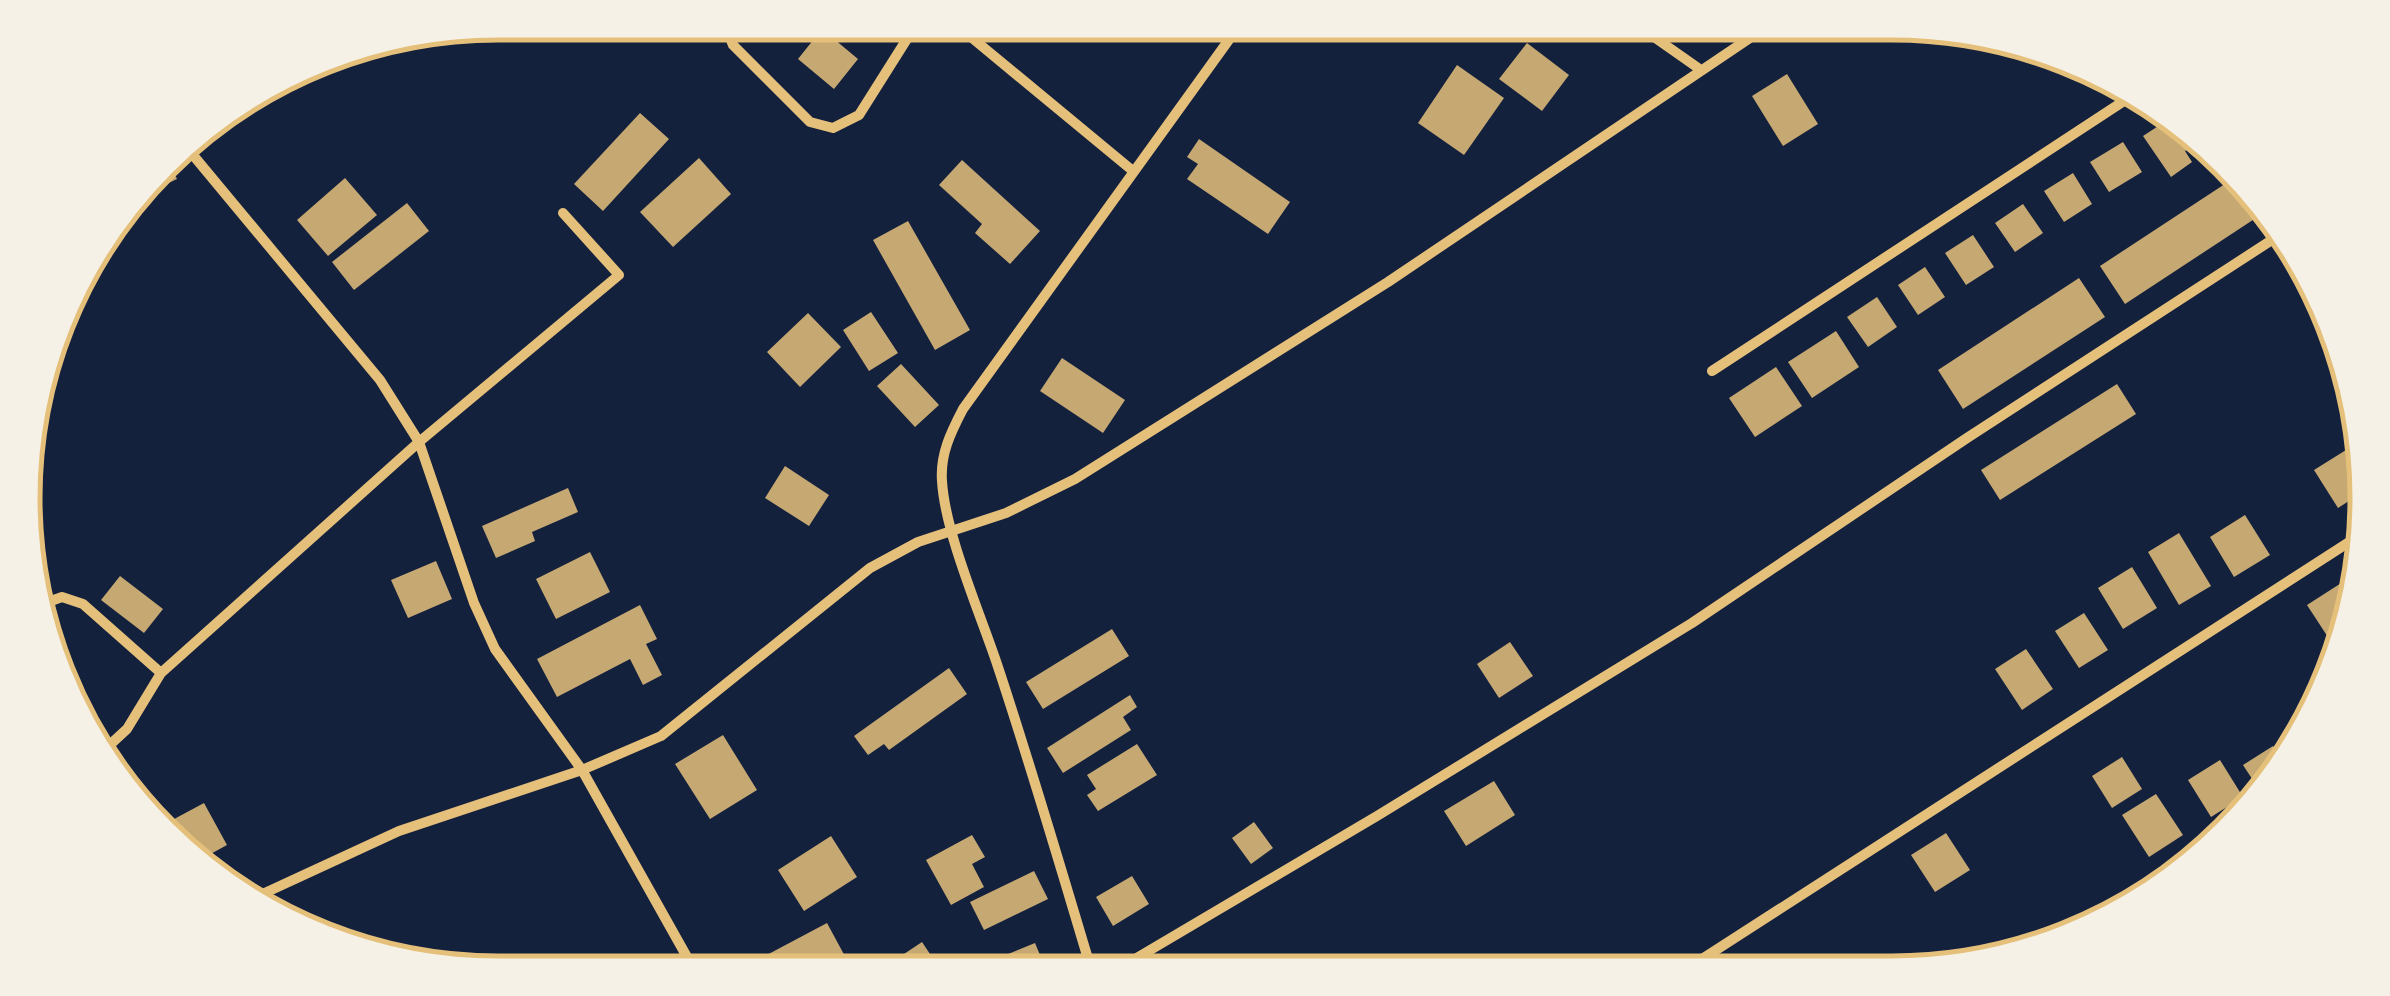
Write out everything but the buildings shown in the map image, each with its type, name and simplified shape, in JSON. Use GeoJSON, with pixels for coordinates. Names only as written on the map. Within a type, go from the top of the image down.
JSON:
{"type":"FeatureCollection","features":[{"type":"Feature","properties":{"kind":"street"},"geometry":{"type":"LineString","coordinates":[[732,40],[810,122],[833,128],[859,115],[906,40]]}},
{"type":"Feature","properties":{"kind":"street"},"geometry":{"type":"LineString","coordinates":[[976,40],[1132,171]]}},
{"type":"Feature","properties":{"kind":"street"},"geometry":{"type":"LineString","coordinates":[[1087,956],[953,531],[942,487],[942,469],[952,429],[963,409],[1228,40]]}},
{"type":"Feature","properties":{"kind":"street"},"geometry":{"type":"LineString","coordinates":[[1659,40],[1701,70]]}},
{"type":"Feature","properties":{"kind":"street"},"geometry":{"type":"LineString","coordinates":[[265,893],[400,831],[582,770],[661,736],[870,568],[918,542],[1006,513],[1074,478],[1388,282],[1745,40]]}},
{"type":"Feature","properties":{"kind":"street"},"geometry":{"type":"LineString","coordinates":[[1712,371],[2122,102]]}},
{"type":"Feature","properties":{"kind":"street"},"geometry":{"type":"LineString","coordinates":[[194,156],[380,380],[419,442],[484,627],[496,650],[582,770],[686,956]]}},
{"type":"Feature","properties":{"kind":"street"},"geometry":{"type":"LineString","coordinates":[[111,743],[127,729],[162,673],[419,442],[619,275],[563,213]]}},
{"type":"Feature","properties":{"kind":"street"},"geometry":{"type":"LineString","coordinates":[[1140,956],[1692,623],[1951,448],[2271,241]]}},
{"type":"Feature","properties":{"kind":"street"},"geometry":{"type":"LineString","coordinates":[[1707,956],[2347,543]]}},
{"type":"Feature","properties":{"kind":"street"},"geometry":{"type":"LineString","coordinates":[[52,601],[62,597],[83,604],[162,673]]}}]}
